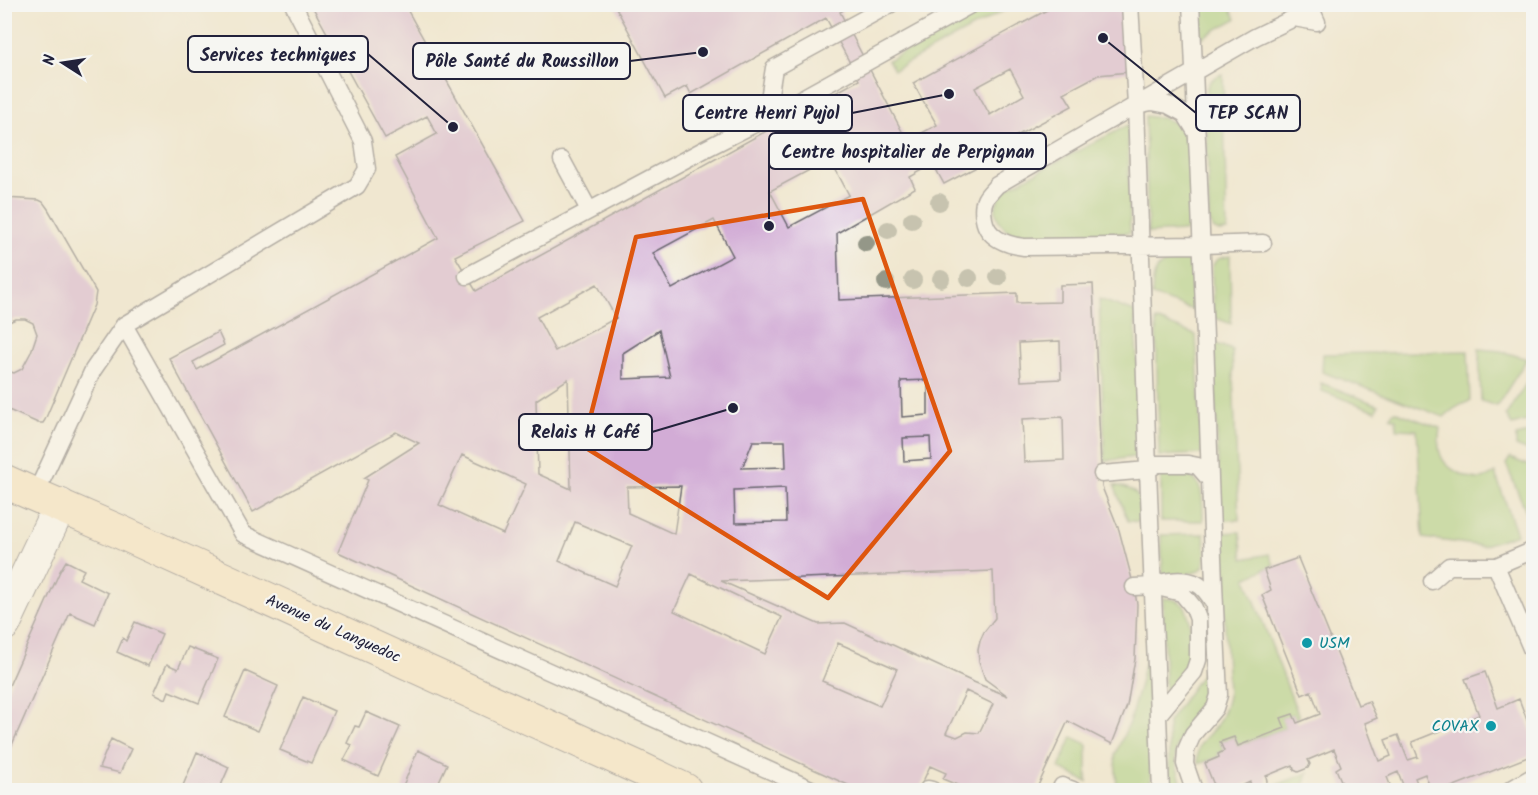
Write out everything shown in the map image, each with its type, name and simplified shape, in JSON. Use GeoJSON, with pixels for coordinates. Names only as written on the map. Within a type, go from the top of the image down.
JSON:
{"type":"FeatureCollection","features":[{"type":"Feature","properties":{"kind":"main road","name":"Avenue du Languedoc"},"geometry":{"type":"LineString","coordinates":[[4,481],[668,786],[691,790]]}},
{"type":"Feature","properties":{"kind":"street"},"geometry":{"type":"LineString","coordinates":[[4,624],[47,500]]}},
{"type":"Feature","properties":{"kind":"lane"},"geometry":{"type":"LineString","coordinates":[[47,500],[93,370],[124,325],[357,186],[367,169],[363,141],[292,4]]}},
{"type":"Feature","properties":{"kind":"lane"},"geometry":{"type":"LineString","coordinates":[[766,118],[774,68],[891,4]]}},
{"type":"Feature","properties":{"kind":"lane"},"geometry":{"type":"LineString","coordinates":[[467,276],[766,118],[972,4]]}},
{"type":"Feature","properties":{"kind":"lane"},"geometry":{"type":"LineString","coordinates":[[1130,4],[1136,105],[1161,790]]}},
{"type":"Feature","properties":{"kind":"lane"},"geometry":{"type":"LineString","coordinates":[[1191,4],[1219,695],[1215,708],[1193,734],[1186,750],[1185,764],[1194,790]]}},
{"type":"Feature","properties":{"kind":"lane"},"geometry":{"type":"LineString","coordinates":[[1263,243],[1024,247],[1011,245],[995,237],[985,225],[983,212],[985,200],[997,185],[1255,37],[1294,18],[1317,22],[1310,4]]}},
{"type":"Feature","properties":{"kind":"lane"},"geometry":{"type":"LineString","coordinates":[[1136,105],[1152,102],[1168,105],[1185,114],[1197,134]]}},
{"type":"Feature","properties":{"kind":"lane"},"geometry":{"type":"LineString","coordinates":[[562,160],[589,210]]}},
{"type":"Feature","properties":{"kind":"lane"},"geometry":{"type":"LineString","coordinates":[[124,325],[243,534],[813,790]]}},
{"type":"Feature","properties":{"kind":"lane"},"geometry":{"type":"LineString","coordinates":[[1102,474],[1148,470],[1157,464],[1188,464],[1198,466],[1210,480]]}},
{"type":"Feature","properties":{"kind":"lane"},"geometry":{"type":"LineString","coordinates":[[1432,581],[1449,566],[1496,566],[1533,550]]}},
{"type":"Feature","properties":{"kind":"lane"},"geometry":{"type":"LineString","coordinates":[[1496,566],[1533,655]]}},
{"type":"Feature","properties":{"kind":"lane"},"geometry":{"type":"LineString","coordinates":[[1153,586],[1162,582],[1184,581],[1199,585],[1214,603]]}},
{"type":"Feature","properties":{"kind":"lane"},"geometry":{"type":"LineString","coordinates":[[1134,587],[1153,586],[1182,593],[1194,608],[1198,619],[1198,660],[1194,672],[1158,715]]}},
{"type":"Feature","properties":{"kind":"lane"},"geometry":{"type":"LineString","coordinates":[[1510,790],[1533,776]]}},
{"type":"Feature","properties":{"kind":"lane"},"geometry":{"type":"LineString","coordinates":[[1060,790],[1062,786],[1073,790]]}},
{"type":"Feature","properties":{"kind":"highlighted area"},"geometry":{"type":"Polygon","coordinates":[[[863,199],[950,451],[828,598],[583,446],[636,237],[863,199]]]}},
{"type":"Feature","properties":{"kind":"green space"},"geometry":{"type":"Polygon","coordinates":[[[989,5],[1014,5],[894,70],[888,60],[989,5]]]}},
{"type":"Feature","properties":{"kind":"green space"},"geometry":{"type":"Polygon","coordinates":[[[1200,5],[1229,5],[1236,19],[1201,38],[1200,5]]]}},
{"type":"Feature","properties":{"kind":"green space"},"geometry":{"type":"Polygon","coordinates":[[[1223,74],[1227,231],[1219,232],[1213,229],[1209,219],[1206,92],[1211,80],[1223,74]]]}},
{"type":"Feature","properties":{"kind":"green space"},"geometry":{"type":"Polygon","coordinates":[[[1145,116],[1173,122],[1182,132],[1190,148],[1192,220],[1190,227],[1184,231],[1148,233],[1145,116]]]}},
{"type":"Feature","properties":{"kind":"green space"},"geometry":{"type":"Polygon","coordinates":[[[1128,125],[1130,233],[1022,238],[1000,223],[996,209],[997,202],[1008,187],[1128,125]]]}},
{"type":"Feature","properties":{"kind":"green space"},"geometry":{"type":"Polygon","coordinates":[[[1230,256],[1231,324],[1213,317],[1212,268],[1218,259],[1230,256]]]}},
{"type":"Feature","properties":{"kind":"green space"},"geometry":{"type":"Polygon","coordinates":[[[1185,259],[1194,261],[1196,311],[1152,296],[1155,273],[1158,268],[1168,262],[1185,259]]]}},
{"type":"Feature","properties":{"kind":"green space"},"geometry":{"type":"Polygon","coordinates":[[[1099,299],[1135,312],[1141,456],[1105,461],[1099,299]]]}},
{"type":"Feature","properties":{"kind":"green space"},"geometry":{"type":"Polygon","coordinates":[[[1156,320],[1196,335],[1202,454],[1159,456],[1156,320]]]}},
{"type":"Feature","properties":{"kind":"green space"},"geometry":{"type":"Polygon","coordinates":[[[1214,343],[1232,350],[1239,520],[1220,520],[1214,343]]]}},
{"type":"Feature","properties":{"kind":"green space"},"geometry":{"type":"Polygon","coordinates":[[[1479,349],[1501,351],[1527,359],[1497,406],[1481,401],[1479,349]]]}},
{"type":"Feature","properties":{"kind":"green space"},"geometry":{"type":"Polygon","coordinates":[[[1468,351],[1470,401],[1456,407],[1444,417],[1322,372],[1323,354],[1468,351]]]}},
{"type":"Feature","properties":{"kind":"green space"},"geometry":{"type":"Polygon","coordinates":[[[1533,373],[1533,419],[1512,425],[1506,415],[1533,373]]]}},
{"type":"Feature","properties":{"kind":"green space"},"geometry":{"type":"Polygon","coordinates":[[[1321,383],[1378,405],[1376,411],[1322,391],[1321,383]]]}},
{"type":"Feature","properties":{"kind":"green space"},"geometry":{"type":"Polygon","coordinates":[[[1394,411],[1440,428],[1441,456],[1458,473],[1470,478],[1482,479],[1495,473],[1517,534],[1482,546],[1423,538],[1417,430],[1397,429],[1396,419],[1390,417],[1394,411]]]}},
{"type":"Feature","properties":{"kind":"green space"},"geometry":{"type":"Polygon","coordinates":[[[1533,432],[1533,453],[1516,446],[1516,436],[1533,432]]]}},
{"type":"Feature","properties":{"kind":"green space"},"geometry":{"type":"Polygon","coordinates":[[[1510,458],[1533,467],[1533,519],[1530,521],[1506,464],[1510,458]]]}},
{"type":"Feature","properties":{"kind":"green space"},"geometry":{"type":"Polygon","coordinates":[[[1161,474],[1185,475],[1197,482],[1202,494],[1203,521],[1161,521],[1161,474]]]}},
{"type":"Feature","properties":{"kind":"green space"},"geometry":{"type":"Polygon","coordinates":[[[1114,485],[1129,489],[1138,496],[1144,522],[1128,521],[1114,485]]]}},
{"type":"Feature","properties":{"kind":"green space"},"geometry":{"type":"Polygon","coordinates":[[[1240,532],[1243,559],[1269,554],[1274,565],[1246,578],[1299,717],[1294,718],[1293,714],[1282,718],[1285,728],[1238,746],[1234,737],[1220,742],[1224,751],[1218,754],[1219,757],[1198,764],[1200,745],[1218,723],[1228,696],[1221,533],[1240,532]]]}},
{"type":"Feature","properties":{"kind":"green space"},"geometry":{"type":"Polygon","coordinates":[[[1204,534],[1206,550],[1204,565],[1201,569],[1192,573],[1163,575],[1161,535],[1204,534]]]}},
{"type":"Feature","properties":{"kind":"green space"},"geometry":{"type":"Polygon","coordinates":[[[1163,598],[1181,603],[1190,624],[1189,652],[1185,667],[1165,694],[1163,598]]]}},
{"type":"Feature","properties":{"kind":"green space"},"geometry":{"type":"Polygon","coordinates":[[[1208,623],[1210,675],[1208,702],[1179,740],[1175,754],[1183,787],[1170,790],[1168,722],[1201,675],[1206,663],[1205,624],[1208,623]]]}},
{"type":"Feature","properties":{"kind":"green space"},"geometry":{"type":"Polygon","coordinates":[[[1147,650],[1151,790],[1117,790],[1115,755],[1129,723],[1147,650]]]}},
{"type":"Feature","properties":{"kind":"green space"},"geometry":{"type":"Polygon","coordinates":[[[1072,737],[1087,744],[1087,782],[1059,768],[1072,737]]]}},
{"type":"Feature","properties":{"kind":"green space"},"geometry":{"type":"Polygon","coordinates":[[[1308,773],[1303,787],[1292,790],[1263,790],[1308,773]]]}},
{"type":"Feature","properties":{"kind":"building"},"geometry":{"type":"Polygon","coordinates":[[[311,4],[404,4],[525,221],[455,256],[476,291],[859,80],[826,18],[691,94],[687,86],[665,98],[614,4],[853,4],[840,12],[907,141],[937,125],[913,83],[1058,4],[1124,4],[1129,72],[1098,75],[1064,93],[1072,106],[994,148],[998,156],[944,184],[933,164],[910,177],[915,188],[837,233],[839,300],[1017,293],[1017,303],[1060,302],[1060,285],[1093,284],[1102,487],[1119,530],[1137,604],[1135,659],[1127,706],[1112,744],[1068,721],[1036,790],[969,790],[943,779],[946,773],[930,766],[919,790],[891,788],[890,790],[859,790],[338,552],[368,480],[364,478],[419,443],[396,432],[253,512],[169,358],[218,332],[224,345],[193,362],[197,370],[438,238],[395,157],[437,134],[427,116],[385,138],[311,4]],[[1010,69],[975,88],[990,115],[1024,95],[1010,69]],[[830,159],[770,191],[789,227],[849,195],[830,159]],[[714,220],[653,253],[672,289],[733,256],[714,220]],[[597,284],[537,317],[555,351],[616,318],[597,284]],[[659,330],[623,353],[623,379],[670,377],[659,330]],[[1060,341],[1019,343],[1021,381],[1061,379],[1060,341]],[[568,379],[536,400],[538,474],[571,489],[568,379]],[[928,380],[901,381],[902,417],[928,415],[928,380]],[[1063,417],[1022,419],[1024,462],[1064,460],[1063,417]],[[930,437],[903,438],[904,461],[931,459],[930,437]],[[753,441],[742,468],[786,467],[785,441],[753,441]],[[462,455],[439,505],[503,534],[526,484],[462,455]],[[681,486],[627,487],[628,513],[674,534],[681,486]],[[785,488],[734,490],[735,523],[786,522],[785,488]],[[575,522],[559,561],[615,586],[632,546],[575,522]],[[993,571],[721,581],[818,624],[845,623],[1008,696],[985,679],[979,661],[980,641],[995,618],[993,571]],[[691,574],[674,611],[765,654],[782,617],[691,574]],[[838,643],[822,681],[880,706],[897,669],[838,643]],[[966,691],[946,733],[957,737],[967,732],[979,733],[993,704],[966,691]]]}},
{"type":"Feature","properties":{"kind":"building"},"geometry":{"type":"Polygon","coordinates":[[[4,198],[43,202],[96,292],[94,305],[43,423],[4,408],[4,370],[14,373],[22,369],[37,334],[33,323],[25,319],[16,319],[4,324],[4,198]]]}},
{"type":"Feature","properties":{"kind":"building","name":"USM"},"geometry":{"type":"Polygon","coordinates":[[[1298,558],[1358,705],[1369,701],[1377,718],[1365,723],[1379,761],[1391,756],[1385,740],[1398,735],[1408,760],[1418,757],[1412,742],[1479,715],[1465,679],[1485,672],[1498,708],[1519,699],[1533,736],[1533,755],[1444,790],[1431,790],[1425,774],[1415,778],[1420,790],[1405,790],[1398,772],[1387,777],[1392,790],[1345,790],[1336,769],[1341,766],[1334,749],[1308,760],[1310,764],[1308,768],[1298,772],[1294,770],[1293,765],[1266,776],[1266,785],[1256,789],[1250,782],[1233,790],[1231,786],[1216,790],[1205,763],[1219,757],[1218,754],[1224,751],[1220,742],[1234,737],[1238,746],[1285,728],[1281,718],[1293,714],[1297,723],[1320,714],[1311,691],[1302,695],[1262,595],[1271,590],[1264,570],[1298,558]]]}},
{"type":"Feature","properties":{"kind":"building"},"geometry":{"type":"Polygon","coordinates":[[[66,561],[84,570],[79,579],[108,593],[95,624],[70,613],[4,763],[4,697],[66,561]]]}},
{"type":"Feature","properties":{"kind":"building"},"geometry":{"type":"Polygon","coordinates":[[[135,622],[162,634],[148,666],[117,652],[123,638],[126,641],[135,622]]]}},
{"type":"Feature","properties":{"kind":"building"},"geometry":{"type":"Polygon","coordinates":[[[188,647],[218,659],[199,703],[169,691],[166,699],[154,693],[167,664],[178,669],[188,647]]]}},
{"type":"Feature","properties":{"kind":"building"},"geometry":{"type":"Polygon","coordinates":[[[245,671],[278,686],[258,731],[225,717],[245,671]]]}},
{"type":"Feature","properties":{"kind":"building"},"geometry":{"type":"Polygon","coordinates":[[[303,697],[334,711],[311,763],[280,750],[303,697]]]}},
{"type":"Feature","properties":{"kind":"building"},"geometry":{"type":"Polygon","coordinates":[[[366,712],[400,727],[378,776],[344,760],[352,745],[347,743],[355,726],[359,727],[366,712]]]}},
{"type":"Feature","properties":{"kind":"building"},"geometry":{"type":"Polygon","coordinates":[[[111,739],[131,749],[120,773],[99,768],[111,739]]]}},
{"type":"Feature","properties":{"kind":"building"},"geometry":{"type":"Polygon","coordinates":[[[418,750],[447,764],[435,790],[402,788],[418,750]]]}},
{"type":"Feature","properties":{"kind":"building"},"geometry":{"type":"Polygon","coordinates":[[[197,752],[229,767],[219,790],[182,788],[197,752]]]}},
{"type":"Feature","properties":{"kind":"building"},"geometry":{"type":"Polygon","coordinates":[[[452,786],[464,790],[450,790],[452,786]]]}},
{"type":"Feature","properties":{"kind":"place","name":"TEP SCAN"},"geometry":{"type":"Point","coordinates":[1103,38]}},
{"type":"Feature","properties":{"kind":"place","name":"Pôle Santé du Roussillon"},"geometry":{"type":"Point","coordinates":[703,52]}},
{"type":"Feature","properties":{"kind":"place","name":"Centre Henri Pujol"},"geometry":{"type":"Point","coordinates":[949,94]}},
{"type":"Feature","properties":{"kind":"place","name":"Services techniques"},"geometry":{"type":"Point","coordinates":[453,127]}},
{"type":"Feature","properties":{"kind":"place","name":"Centre hospitalier de Perpignan"},"geometry":{"type":"Point","coordinates":[769,226]}},
{"type":"Feature","properties":{"kind":"place","name":"Relais H Café"},"geometry":{"type":"Point","coordinates":[733,408]}},
{"type":"Feature","properties":{"kind":"place","name":"USM"},"geometry":{"type":"Point","coordinates":[1307,643]}},
{"type":"Feature","properties":{"kind":"place","name":"COVAX"},"geometry":{"type":"Point","coordinates":[1491,726]}}]}
